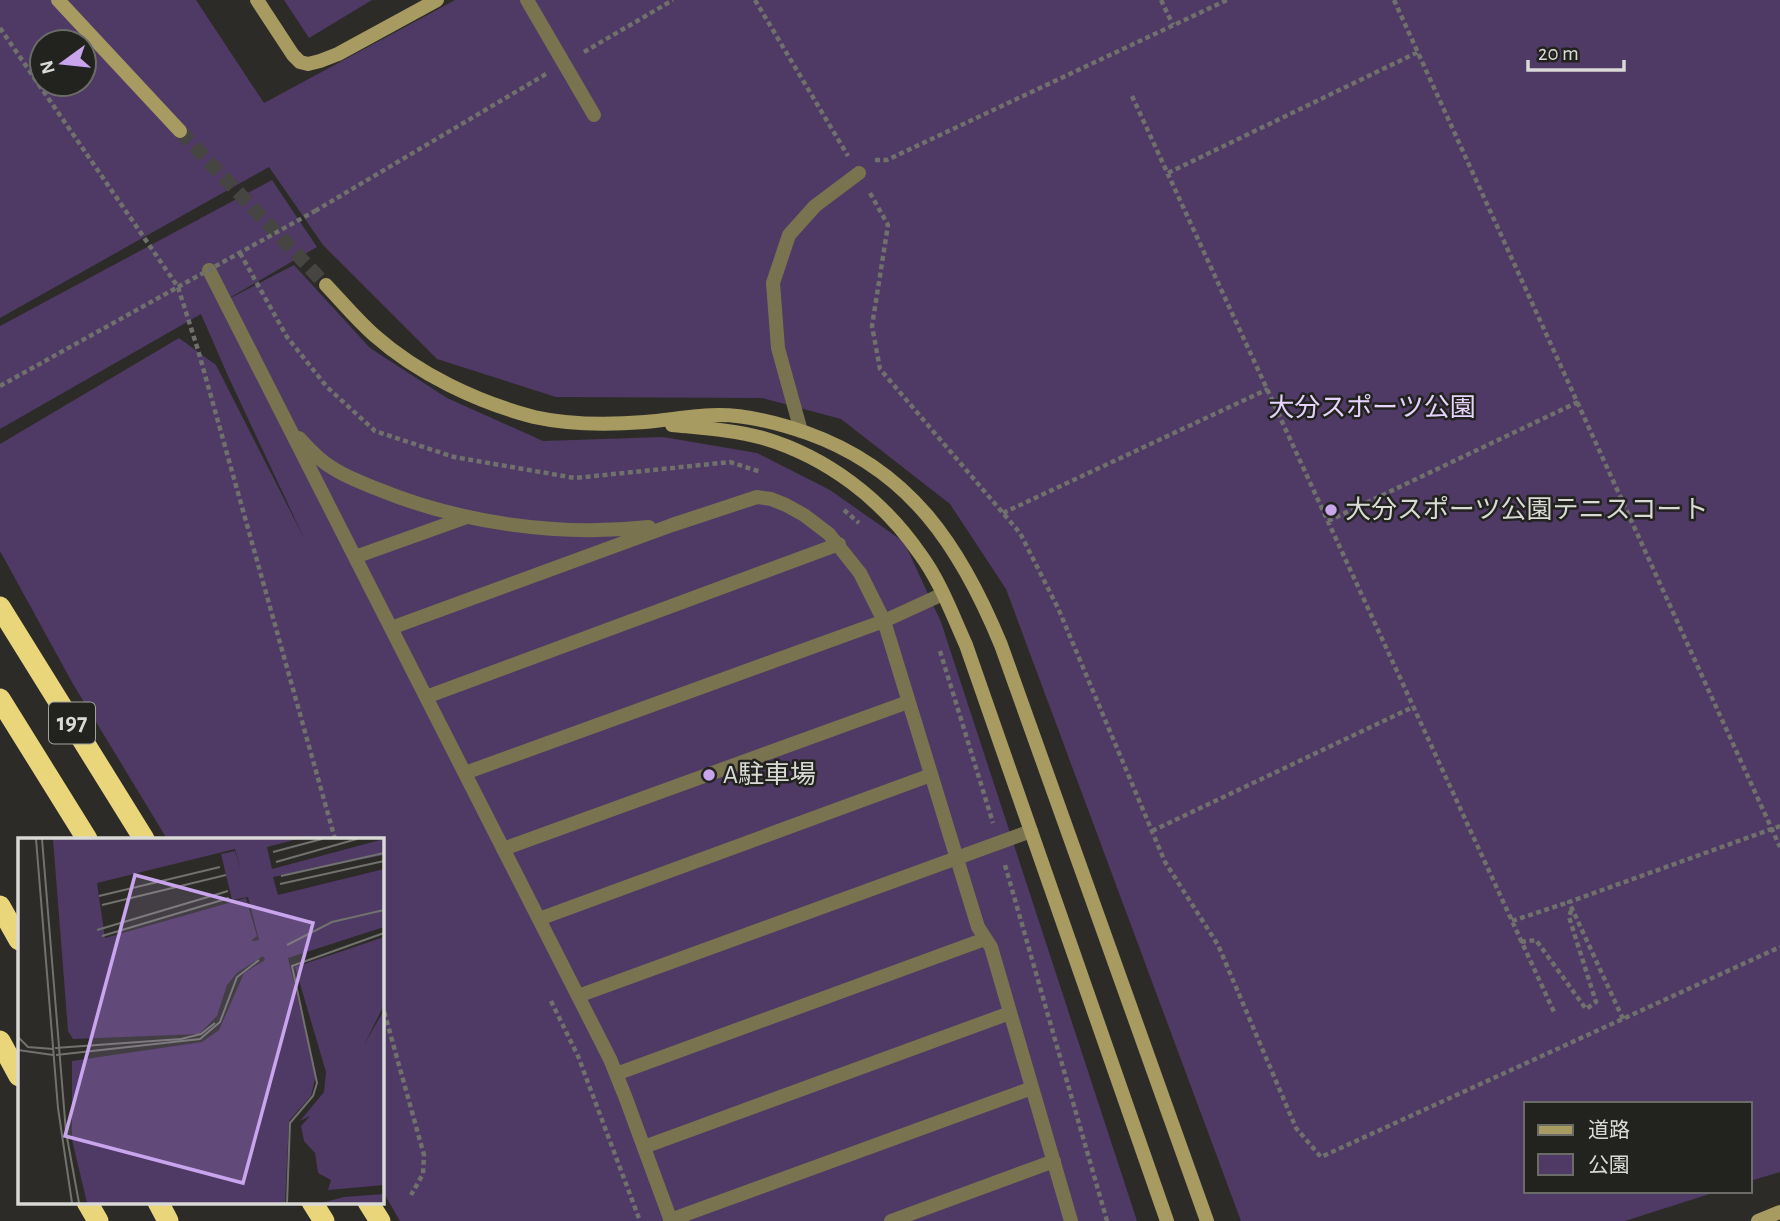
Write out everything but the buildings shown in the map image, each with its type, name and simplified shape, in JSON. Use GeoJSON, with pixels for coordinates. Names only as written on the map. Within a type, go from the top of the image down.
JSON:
{"type":"FeatureCollection","features":[{"type":"Feature","properties":{"kind":"highway","name":"197"},"geometry":{"type":"LineString","coordinates":[[0,607],[143,838]]}},
{"type":"Feature","properties":{"kind":"highway","name":"197"},"geometry":{"type":"LineString","coordinates":[[0,699],[86,838]]}},
{"type":"Feature","properties":{"kind":"highway"},"geometry":{"type":"LineString","coordinates":[[0,906],[18,938]]}},
{"type":"Feature","properties":{"kind":"highway"},"geometry":{"type":"LineString","coordinates":[[0,1041],[18,1074]]}},
{"type":"Feature","properties":{"kind":"highway"},"geometry":{"type":"LineString","coordinates":[[88,1204],[98,1221]]}},
{"type":"Feature","properties":{"kind":"highway"},"geometry":{"type":"LineString","coordinates":[[159,1204],[168,1221]]}},
{"type":"Feature","properties":{"kind":"highway"},"geometry":{"type":"LineString","coordinates":[[313,1204],[324,1221]]}},
{"type":"Feature","properties":{"kind":"highway"},"geometry":{"type":"LineString","coordinates":[[369,1204],[380,1221]]}},
{"type":"Feature","properties":{"kind":"street"},"geometry":{"type":"LineString","coordinates":[[58,0],[180,131]]}},
{"type":"Feature","properties":{"kind":"street"},"geometry":{"type":"LineString","coordinates":[[257,0],[293,55],[300,62],[308,64],[338,54],[437,0]]}},
{"type":"Feature","properties":{"kind":"street"},"geometry":{"type":"LineString","coordinates":[[326,285],[374,336],[443,382],[471,395],[535,417],[571,423],[647,422],[719,415],[764,420],[801,431],[841,448],[866,462],[915,501],[936,526],[971,578],[1001,645],[1207,1221]]}},
{"type":"Feature","properties":{"kind":"street"},"geometry":{"type":"LineString","coordinates":[[647,422],[763,438],[821,462],[874,500],[922,555],[966,645],[1167,1221]]}},
{"type":"Feature","properties":{"kind":"street"},"geometry":{"type":"LineString","coordinates":[[1758,1221],[1780,1212]]}},
{"type":"Feature","properties":{"kind":"lane"},"geometry":{"type":"LineString","coordinates":[[527,0],[594,116]]}},
{"type":"Feature","properties":{"kind":"lane"},"geometry":{"type":"LineString","coordinates":[[801,431],[778,348],[773,283],[789,235],[815,206],[859,173]]}},
{"type":"Feature","properties":{"kind":"lane"},"geometry":{"type":"LineString","coordinates":[[209,270],[616,1074],[671,1220],[1032,1088]]}},
{"type":"Feature","properties":{"kind":"lane"},"geometry":{"type":"LineString","coordinates":[[287,423],[306,446],[330,467],[394,496],[469,516],[516,525],[562,529],[620,530],[673,525]]}},
{"type":"Feature","properties":{"kind":"lane"},"geometry":{"type":"LineString","coordinates":[[391,628],[744,500],[757,497],[771,499],[811,519],[839,544],[860,573],[884,621],[978,927],[991,947],[1071,1221]]}},
{"type":"Feature","properties":{"kind":"lane"},"geometry":{"type":"LineString","coordinates":[[355,557],[469,516]]}},
{"type":"Feature","properties":{"kind":"lane"},"geometry":{"type":"LineString","coordinates":[[426,697],[839,544]]}},
{"type":"Feature","properties":{"kind":"lane"},"geometry":{"type":"LineString","coordinates":[[465,774],[884,621],[943,594]]}},
{"type":"Feature","properties":{"kind":"lane"},"geometry":{"type":"LineString","coordinates":[[503,849],[908,702]]}},
{"type":"Feature","properties":{"kind":"lane"},"geometry":{"type":"LineString","coordinates":[[539,919],[931,775]]}},
{"type":"Feature","properties":{"kind":"lane"},"geometry":{"type":"LineString","coordinates":[[578,996],[1031,831]]}},
{"type":"Feature","properties":{"kind":"lane"},"geometry":{"type":"LineString","coordinates":[[616,1074],[985,939]]}},
{"type":"Feature","properties":{"kind":"lane"},"geometry":{"type":"LineString","coordinates":[[644,1147],[1010,1013]]}},
{"type":"Feature","properties":{"kind":"lane"},"geometry":{"type":"LineString","coordinates":[[891,1221],[1054,1161]]}},
{"type":"Feature","properties":{"kind":"path"},"geometry":{"type":"LineString","coordinates":[[0,386],[315,211],[673,0]]}},
{"type":"Feature","properties":{"kind":"path"},"geometry":{"type":"LineString","coordinates":[[755,0],[888,225],[872,326],[880,369],[1020,533],[1058,608],[1165,862],[1218,945],[1296,1128],[1321,1157],[1780,947]]}},
{"type":"Feature","properties":{"kind":"path"},"geometry":{"type":"LineString","coordinates":[[1161,0],[1174,25]]}},
{"type":"Feature","properties":{"kind":"path"},"geometry":{"type":"LineString","coordinates":[[850,159],[887,160],[1227,0]]}},
{"type":"Feature","properties":{"kind":"path"},"geometry":{"type":"LineString","coordinates":[[1394,0],[1780,847]]}},
{"type":"Feature","properties":{"kind":"path"},"geometry":{"type":"LineString","coordinates":[[0,28],[178,287],[335,838]]}},
{"type":"Feature","properties":{"kind":"path"},"geometry":{"type":"LineString","coordinates":[[1168,173],[1418,52]]}},
{"type":"Feature","properties":{"kind":"path"},"geometry":{"type":"LineString","coordinates":[[1132,96],[1554,1012]]}},
{"type":"Feature","properties":{"kind":"path"},"geometry":{"type":"LineString","coordinates":[[1003,513],[1268,389]]}},
{"type":"Feature","properties":{"kind":"path"},"geometry":{"type":"LineString","coordinates":[[1328,521],[1578,402]]}},
{"type":"Feature","properties":{"kind":"path"},"geometry":{"type":"LineString","coordinates":[[1152,831],[1413,707]]}},
{"type":"Feature","properties":{"kind":"path"},"geometry":{"type":"LineString","coordinates":[[1512,921],[1571,904],[1780,826]]}},
{"type":"Feature","properties":{"kind":"path"},"geometry":{"type":"LineString","coordinates":[[1521,942],[1536,940],[1586,1009],[1596,1002],[1569,917],[1571,904]]}},
{"type":"Feature","properties":{"kind":"path"},"geometry":{"type":"LineString","coordinates":[[1571,904],[1623,1019]]}},
{"type":"Feature","properties":{"kind":"path"},"geometry":{"type":"LineString","coordinates":[[383,1008],[424,1155],[423,1174],[411,1195]]}},
{"type":"Feature","properties":{"kind":"green space","name":"大分スポーツ公園"},"geometry":{"type":"Polygon","coordinates":[[[0,0],[196,0],[264,103],[455,0],[1780,0],[1780,1172],[1752,1180],[1752,1102],[1524,1102],[1524,1193],[1713,1193],[1625,1221],[1241,1221],[1006,589],[950,504],[841,419],[762,398],[556,397],[437,359],[323,245],[269,167],[0,318],[0,0]]]}},
{"type":"Feature","properties":{"kind":"green space"},"geometry":{"type":"Polygon","coordinates":[[[284,0],[372,0],[309,38],[284,0]]]}},
{"type":"Feature","properties":{"kind":"green space"},"geometry":{"type":"Polygon","coordinates":[[[272,180],[317,247],[219,304],[294,265],[370,348],[447,398],[543,441],[663,437],[757,453],[830,490],[904,542],[941,622],[1137,1221],[400,1221],[383,1192],[383,838],[166,838],[73,684],[0,551],[0,444],[179,338],[216,365],[304,538],[201,314],[0,429],[0,326],[272,180]]]}},
{"type":"Feature","properties":{"kind":"tunnel"},"geometry":{"type":"LineString","coordinates":[[180,131],[326,285]]}},
{"type":"Feature","properties":{"kind":"place","name":"大分スポーツ公園テニスコート"},"geometry":{"type":"Point","coordinates":[1331,510]}},
{"type":"Feature","properties":{"kind":"place","name":"A駐車場"},"geometry":{"type":"Point","coordinates":[709,775]}}]}
